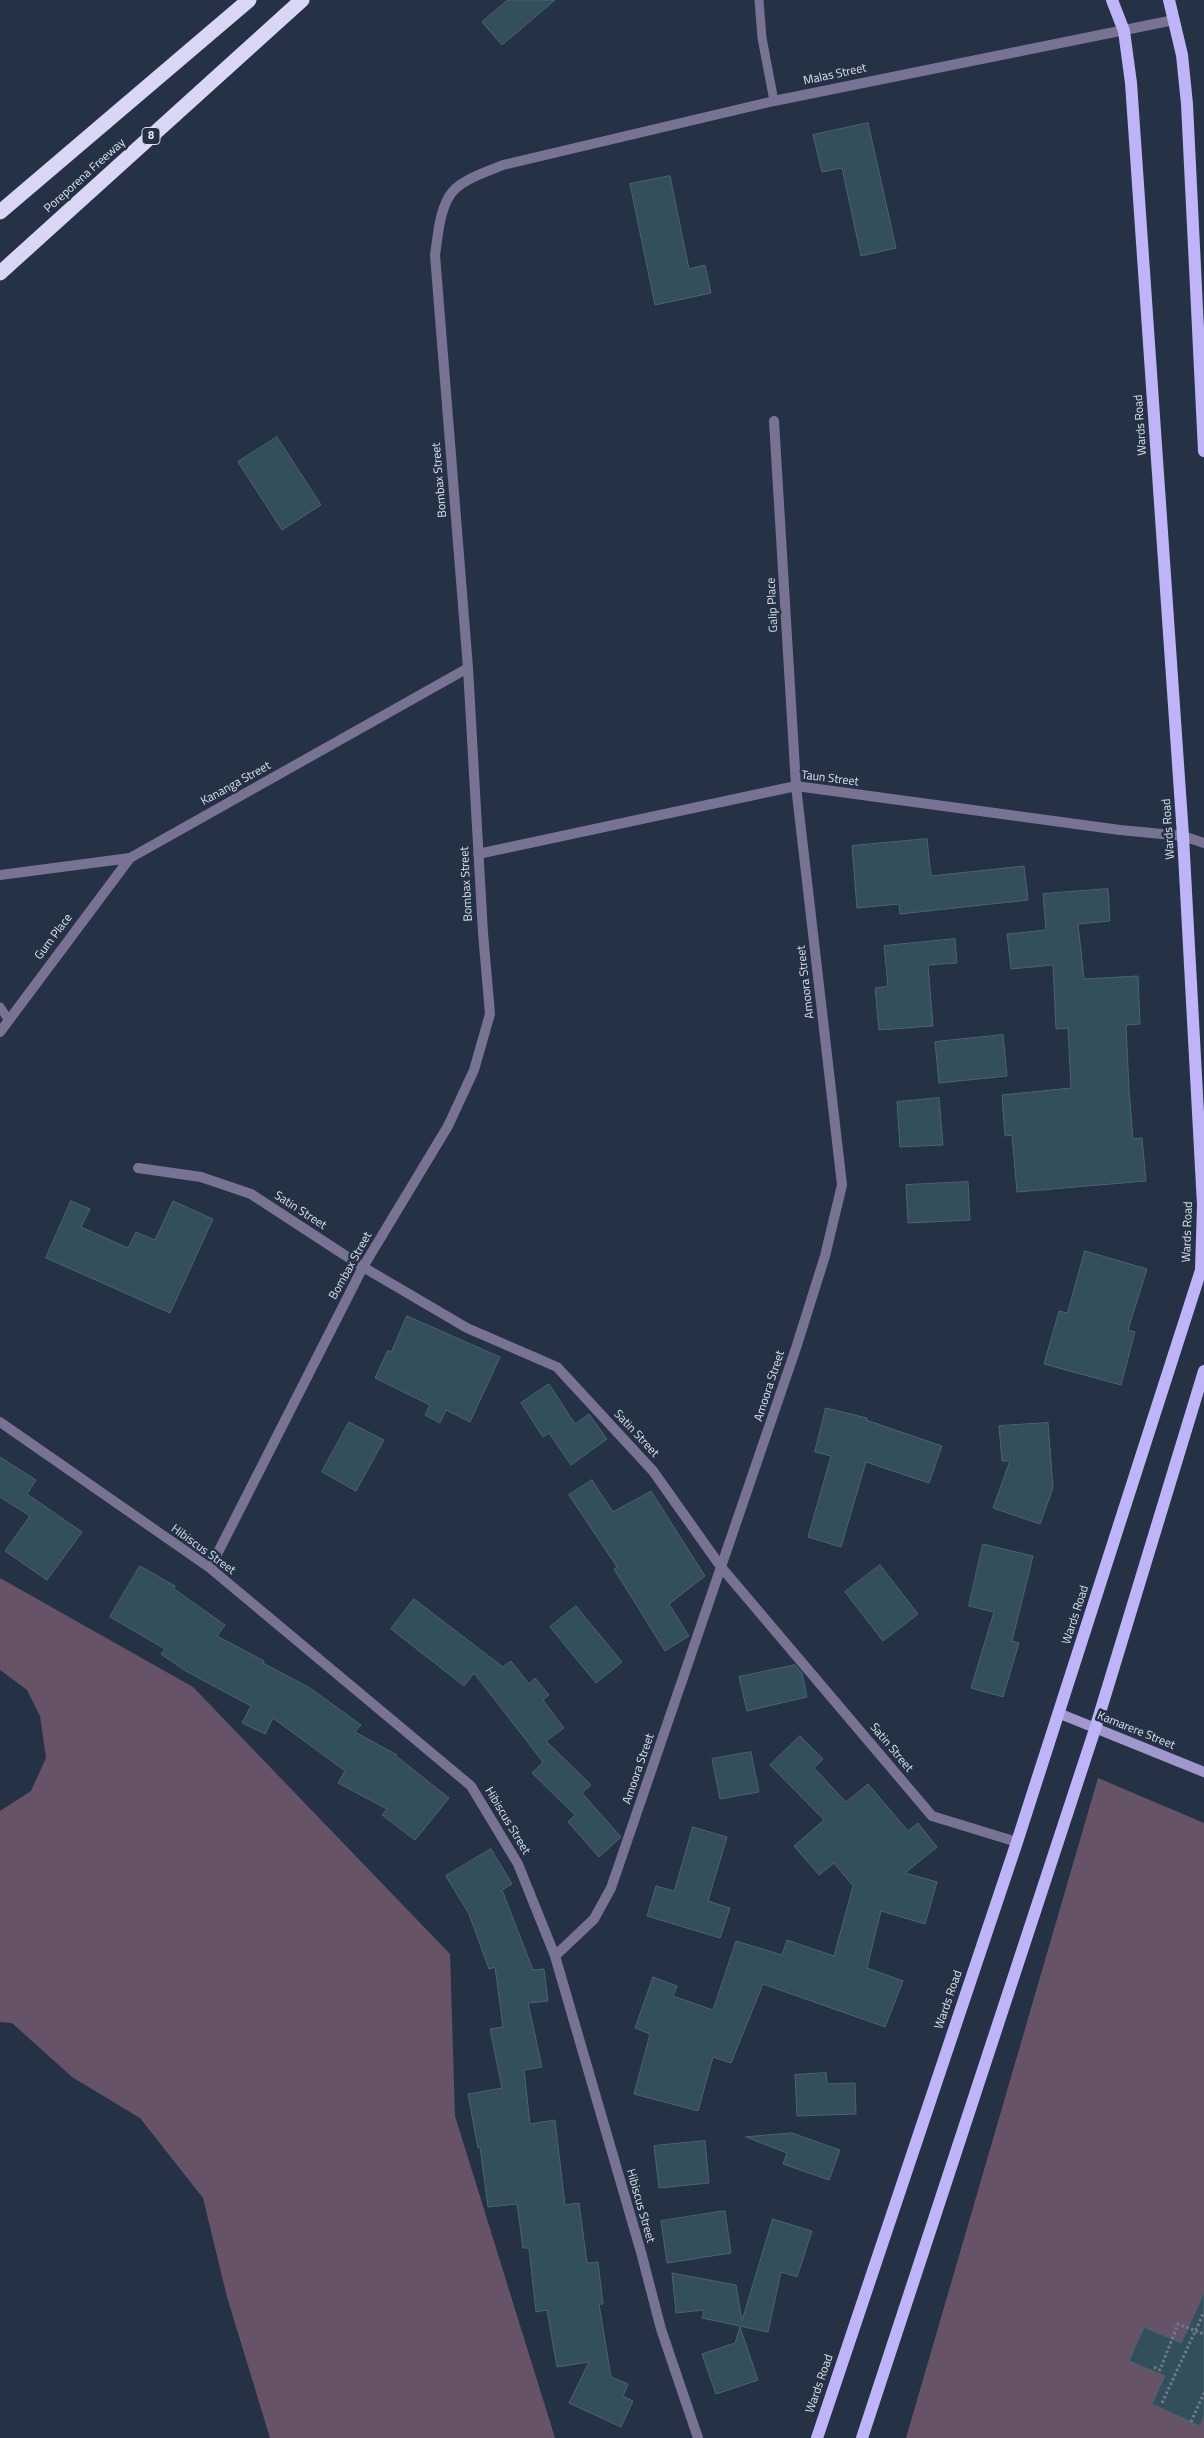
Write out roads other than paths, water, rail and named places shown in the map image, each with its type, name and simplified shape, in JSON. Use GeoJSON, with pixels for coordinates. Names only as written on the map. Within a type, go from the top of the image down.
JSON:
{"type":"FeatureCollection","features":[{"type":"Feature","properties":{"kind":"highway","name":"Poreporena Freeway"},"geometry":{"type":"LineString","coordinates":[[0,212],[249,0]]}},
{"type":"Feature","properties":{"kind":"highway","name":"Poreporena Freeway"},"geometry":{"type":"LineString","coordinates":[[0,273],[302,0]]}},
{"type":"Feature","properties":{"kind":"main road","name":"Wards Road"},"geometry":{"type":"LineString","coordinates":[[817,2438],[1017,1842],[1201,1270],[1204,1206],[1183,836],[1131,83],[1124,31],[1112,0]]}},
{"type":"Feature","properties":{"kind":"main road"},"geometry":{"type":"LineString","coordinates":[[1169,0],[1182,55],[1187,104],[1204,451]]}},
{"type":"Feature","properties":{"kind":"main road"},"geometry":{"type":"LineString","coordinates":[[862,2438],[1095,1729],[1204,1371]]}},
{"type":"Feature","properties":{"kind":"street","name":"Malas Street"},"geometry":{"type":"LineString","coordinates":[[503,164],[774,101],[1174,20]]}},
{"type":"Feature","properties":{"kind":"street","name":"Bombax Street"},"geometry":{"type":"LineString","coordinates":[[210,1568],[363,1267],[448,1126],[474,1070],[490,1014],[478,854],[468,668],[435,255],[441,221],[450,195],[464,183],[503,164]]}},
{"type":"Feature","properties":{"kind":"street","name":"Galip Place"},"geometry":{"type":"LineString","coordinates":[[774,421],[796,786]]}},
{"type":"Feature","properties":{"kind":"street","name":"Kananga Street"},"geometry":{"type":"LineString","coordinates":[[0,875],[130,858],[468,668]]}},
{"type":"Feature","properties":{"kind":"street","name":"Taun Street"},"geometry":{"type":"LineString","coordinates":[[478,854],[796,786],[1120,830],[1183,836],[1204,843]]}},
{"type":"Feature","properties":{"kind":"street","name":"Amoora Street"},"geometry":{"type":"LineString","coordinates":[[555,1956],[594,1919],[611,1888],[822,1266],[842,1185],[796,786]]}},
{"type":"Feature","properties":{"kind":"street","name":"Gum Place"},"geometry":{"type":"LineString","coordinates":[[0,1032],[130,858]]}},
{"type":"Feature","properties":{"kind":"street","name":"Satin Street"},"geometry":{"type":"LineString","coordinates":[[138,1168],[200,1177],[251,1194],[363,1267],[467,1328],[557,1367],[653,1470],[721,1567],[932,1816],[1017,1842]]}},
{"type":"Feature","properties":{"kind":"street","name":"Hibiscus Street"},"geometry":{"type":"LineString","coordinates":[[0,1422],[210,1568],[471,1786],[518,1864],[555,1956],[641,2252],[650,2295],[698,2438]]}},
{"type":"Feature","properties":{"kind":"street","name":"Kamarere Street"},"geometry":{"type":"LineString","coordinates":[[1058,1714],[1204,1772]]}},
{"type":"Feature","properties":{"kind":"lane"},"geometry":{"type":"LineString","coordinates":[[759,0],[762,38],[774,101]]}},
{"type":"Feature","properties":{"kind":"lane"},"geometry":{"type":"LineString","coordinates":[[0,1007],[8,1019]]}}]}
